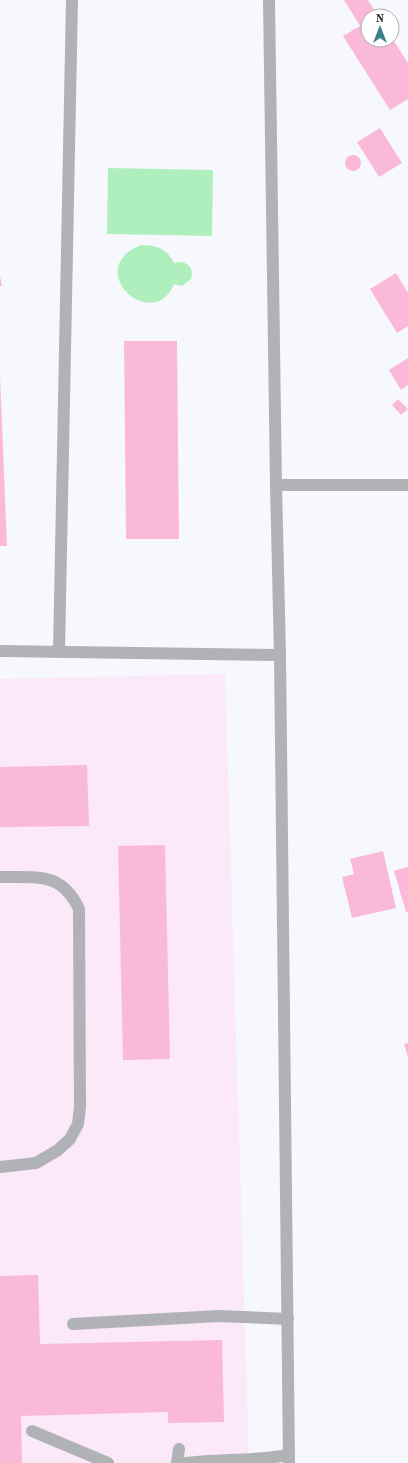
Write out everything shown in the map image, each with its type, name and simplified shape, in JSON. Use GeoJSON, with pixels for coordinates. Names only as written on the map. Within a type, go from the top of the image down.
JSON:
{"type":"FeatureCollection","features":[{"type":"Feature","properties":{"kind":"street"},"geometry":{"type":"LineString","coordinates":[[58,651],[72,0]]}},
{"type":"Feature","properties":{"kind":"street"},"geometry":{"type":"LineString","coordinates":[[186,1463],[215,1459],[289,1459],[280,655],[269,0]]}},
{"type":"Feature","properties":{"kind":"street"},"geometry":{"type":"LineString","coordinates":[[276,485],[408,485]]}},
{"type":"Feature","properties":{"kind":"street"},"geometry":{"type":"LineString","coordinates":[[0,651],[280,655]]}},
{"type":"Feature","properties":{"kind":"street"},"geometry":{"type":"LineString","coordinates":[[0,877],[43,878],[60,883],[72,894],[79,910],[80,1099],[78,1124],[70,1139],[58,1150],[36,1163],[15,1167],[0,1167]]}},
{"type":"Feature","properties":{"kind":"street"},"geometry":{"type":"LineString","coordinates":[[73,1324],[219,1316],[288,1319]]}},
{"type":"Feature","properties":{"kind":"street"},"geometry":{"type":"LineString","coordinates":[[32,1431],[108,1463]]}},
{"type":"Feature","properties":{"kind":"street"},"geometry":{"type":"LineString","coordinates":[[177,1463],[179,1448]]}},
{"type":"Feature","properties":{"kind":"shaded area"},"geometry":{"type":"Polygon","coordinates":[[[225,674],[249,1463],[0,1463],[0,679],[225,674]]]}},
{"type":"Feature","properties":{"kind":"green space"},"geometry":{"type":"Polygon","coordinates":[[[108,168],[213,170],[212,236],[107,234],[108,168]]]}},
{"type":"Feature","properties":{"kind":"green space"},"geometry":{"type":"Polygon","coordinates":[[[141,245],[157,247],[165,251],[174,263],[186,263],[192,271],[191,279],[182,286],[174,284],[164,298],[152,303],[139,300],[127,293],[120,281],[118,268],[124,256],[141,245]]]}},
{"type":"Feature","properties":{"kind":"building"},"geometry":{"type":"Polygon","coordinates":[[[344,0],[368,0],[373,8],[360,8],[360,26],[344,0]]]}},
{"type":"Feature","properties":{"kind":"building"},"geometry":{"type":"Polygon","coordinates":[[[360,26],[360,48],[398,48],[408,63],[408,99],[390,110],[343,36],[360,26]]]}},
{"type":"Feature","properties":{"kind":"building"},"geometry":{"type":"Polygon","coordinates":[[[380,128],[402,163],[379,177],[357,142],[380,128]]]}},
{"type":"Feature","properties":{"kind":"building"},"geometry":{"type":"Polygon","coordinates":[[[353,155],[360,160],[361,163],[356,170],[353,171],[346,166],[345,163],[350,156],[353,155]]]}},
{"type":"Feature","properties":{"kind":"building"},"geometry":{"type":"Polygon","coordinates":[[[396,273],[408,293],[408,326],[397,333],[370,289],[396,273]]]}},
{"type":"Feature","properties":{"kind":"building"},"geometry":{"type":"Polygon","coordinates":[[[124,341],[177,341],[179,539],[126,539],[124,341]]]}},
{"type":"Feature","properties":{"kind":"building"},"geometry":{"type":"Polygon","coordinates":[[[408,358],[408,385],[401,390],[389,370],[408,358]]]}},
{"type":"Feature","properties":{"kind":"building"},"geometry":{"type":"Polygon","coordinates":[[[0,375],[7,546],[0,546],[0,375]]]}},
{"type":"Feature","properties":{"kind":"building"},"geometry":{"type":"Polygon","coordinates":[[[398,399],[408,409],[401,415],[392,405],[398,399]]]}},
{"type":"Feature","properties":{"kind":"building"},"geometry":{"type":"Polygon","coordinates":[[[87,765],[89,826],[0,827],[0,767],[87,765]]]}},
{"type":"Feature","properties":{"kind":"building"},"geometry":{"type":"Polygon","coordinates":[[[165,845],[170,1059],[123,1060],[118,846],[165,845]]]}},
{"type":"Feature","properties":{"kind":"building"},"geometry":{"type":"Polygon","coordinates":[[[383,851],[396,908],[352,918],[342,877],[354,874],[350,859],[383,851]]]}},
{"type":"Feature","properties":{"kind":"building"},"geometry":{"type":"Polygon","coordinates":[[[408,867],[408,912],[406,912],[394,871],[408,867]]]}},
{"type":"Feature","properties":{"kind":"building"},"geometry":{"type":"Polygon","coordinates":[[[408,1043],[408,1057],[404,1044],[408,1043]]]}},
{"type":"Feature","properties":{"kind":"building"},"geometry":{"type":"Polygon","coordinates":[[[38,1275],[40,1344],[222,1340],[224,1422],[168,1423],[168,1412],[21,1416],[22,1463],[0,1463],[0,1276],[38,1275]]]}}]}
